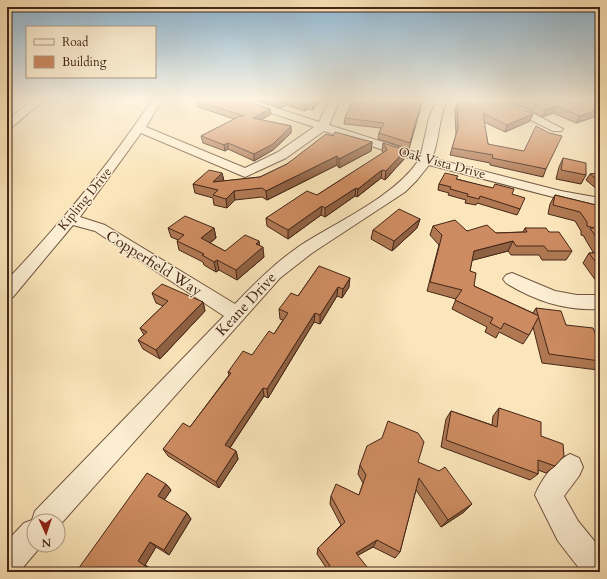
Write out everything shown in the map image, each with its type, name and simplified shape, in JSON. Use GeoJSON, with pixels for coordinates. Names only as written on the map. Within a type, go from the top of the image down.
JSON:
{"type":"FeatureCollection","features":[{"type":"Feature","properties":{"kind":"street"},"geometry":{"type":"LineString","coordinates":[[139,128],[245,173],[282,155],[322,127]]}},
{"type":"Feature","properties":{"kind":"street","name":"Oak Vista Drive"},"geometry":{"type":"LineString","coordinates":[[322,127],[426,160],[562,195],[600,202]]}},
{"type":"Feature","properties":{"kind":"street","name":"Keane Drive"},"geometry":{"type":"LineString","coordinates":[[52,513],[282,266],[299,253],[398,190],[414,175],[426,160],[432,140],[433,127]]}},
{"type":"Feature","properties":{"kind":"street"},"geometry":{"type":"LineString","coordinates":[[553,127],[557,129]]}},
{"type":"Feature","properties":{"kind":"street","name":"Kipling Drive"},"geometry":{"type":"LineString","coordinates":[[7,292],[69,220],[139,128]]}},
{"type":"Feature","properties":{"kind":"street","name":"Copperfield Way"},"geometry":{"type":"LineString","coordinates":[[69,220],[88,223],[100,228],[236,314]]}},
{"type":"Feature","properties":{"kind":"street"},"geometry":{"type":"LineString","coordinates":[[512,279],[539,293],[560,299],[592,303],[600,302]]}},
{"type":"Feature","properties":{"kind":"street"},"geometry":{"type":"LineString","coordinates":[[570,466],[548,496],[568,530],[600,571]]}},
{"type":"Feature","properties":{"kind":"street"},"geometry":{"type":"LineString","coordinates":[[9,556],[26,540]]}},
{"type":"Feature","properties":{"kind":"building"},"geometry":{"type":"Polygon","coordinates":[[[219,127],[290,127],[273,144],[254,154],[228,143],[224,145],[201,136],[219,127]]]}},
{"type":"Feature","properties":{"kind":"building"},"geometry":{"type":"Polygon","coordinates":[[[382,127],[414,127],[410,143],[379,133],[382,127]]]}},
{"type":"Feature","properties":{"kind":"building"},"geometry":{"type":"Polygon","coordinates":[[[485,127],[488,144],[524,151],[536,127],[549,133],[562,136],[546,169],[492,158],[493,155],[452,148],[458,128],[485,127]]]}},
{"type":"Feature","properties":{"kind":"building"},"geometry":{"type":"Polygon","coordinates":[[[335,132],[372,142],[339,159],[337,156],[266,191],[262,188],[234,191],[226,199],[213,195],[218,190],[193,184],[209,170],[222,173],[213,182],[260,177],[287,164],[326,134],[333,136],[335,132]]]}},
{"type":"Feature","properties":{"kind":"building"},"geometry":{"type":"Polygon","coordinates":[[[383,143],[406,150],[386,171],[382,170],[358,189],[356,188],[325,208],[322,206],[288,230],[266,218],[307,191],[317,195],[387,150],[383,143]]]}},
{"type":"Feature","properties":{"kind":"building"},"geometry":{"type":"Polygon","coordinates":[[[563,158],[586,163],[586,175],[561,170],[563,158]]]}},
{"type":"Feature","properties":{"kind":"building"},"geometry":{"type":"Polygon","coordinates":[[[445,173],[458,176],[456,179],[493,188],[495,184],[514,189],[512,194],[525,198],[520,209],[480,196],[479,199],[467,196],[468,194],[439,184],[445,173]]]}},
{"type":"Feature","properties":{"kind":"building"},"geometry":{"type":"Polygon","coordinates":[[[600,173],[600,182],[590,174],[600,173]]]}},
{"type":"Feature","properties":{"kind":"building"},"geometry":{"type":"Polygon","coordinates":[[[555,195],[600,206],[600,243],[590,228],[594,228],[587,226],[587,222],[580,212],[553,205],[555,195]]]}},
{"type":"Feature","properties":{"kind":"building"},"geometry":{"type":"Polygon","coordinates":[[[399,209],[420,219],[394,241],[373,230],[399,209]]]}},
{"type":"Feature","properties":{"kind":"building"},"geometry":{"type":"Polygon","coordinates":[[[185,216],[214,228],[201,238],[225,251],[245,235],[259,241],[256,244],[263,247],[236,270],[217,260],[214,262],[202,255],[204,254],[177,241],[184,235],[168,228],[185,216]]]}},
{"type":"Feature","properties":{"kind":"building"},"geometry":{"type":"Polygon","coordinates":[[[455,220],[467,231],[487,225],[496,233],[527,232],[525,228],[546,228],[549,232],[559,232],[572,251],[548,251],[544,246],[516,246],[513,241],[474,251],[470,271],[476,273],[474,286],[539,316],[529,335],[504,323],[501,329],[490,323],[493,318],[455,300],[462,290],[430,282],[442,235],[433,226],[455,220]]]}},
{"type":"Feature","properties":{"kind":"building"},"geometry":{"type":"Polygon","coordinates":[[[589,253],[600,253],[600,268],[589,253]]]}},
{"type":"Feature","properties":{"kind":"building"},"geometry":{"type":"Polygon","coordinates":[[[319,266],[350,278],[343,289],[338,287],[320,315],[315,313],[267,389],[263,388],[225,445],[236,451],[216,482],[163,449],[183,423],[190,427],[231,373],[228,372],[243,351],[252,355],[269,331],[274,334],[288,313],[279,309],[291,293],[298,296],[319,266]]]}},
{"type":"Feature","properties":{"kind":"building"},"geometry":{"type":"Polygon","coordinates":[[[162,284],[203,302],[156,350],[138,340],[147,332],[140,328],[168,301],[152,293],[162,284]]]}},
{"type":"Feature","properties":{"kind":"building"},"geometry":{"type":"Polygon","coordinates":[[[536,308],[561,311],[566,325],[593,328],[600,344],[600,361],[549,354],[536,308]]]}},
{"type":"Feature","properties":{"kind":"building"},"geometry":{"type":"Polygon","coordinates":[[[499,408],[541,422],[541,436],[563,444],[564,456],[555,466],[538,460],[538,474],[446,440],[451,411],[497,427],[499,408]]]}},
{"type":"Feature","properties":{"kind":"building"},"geometry":{"type":"Polygon","coordinates":[[[388,421],[418,433],[424,442],[418,462],[439,471],[445,467],[472,504],[448,520],[419,478],[400,552],[377,540],[356,553],[371,572],[324,572],[330,566],[318,548],[345,522],[331,496],[336,484],[359,495],[366,475],[360,465],[367,446],[382,438],[388,421]]]}},
{"type":"Feature","properties":{"kind":"building"},"geometry":{"type":"Polygon","coordinates":[[[147,473],[166,484],[158,496],[187,513],[164,550],[150,542],[138,561],[148,568],[146,572],[76,572],[147,473]]]}}]}
